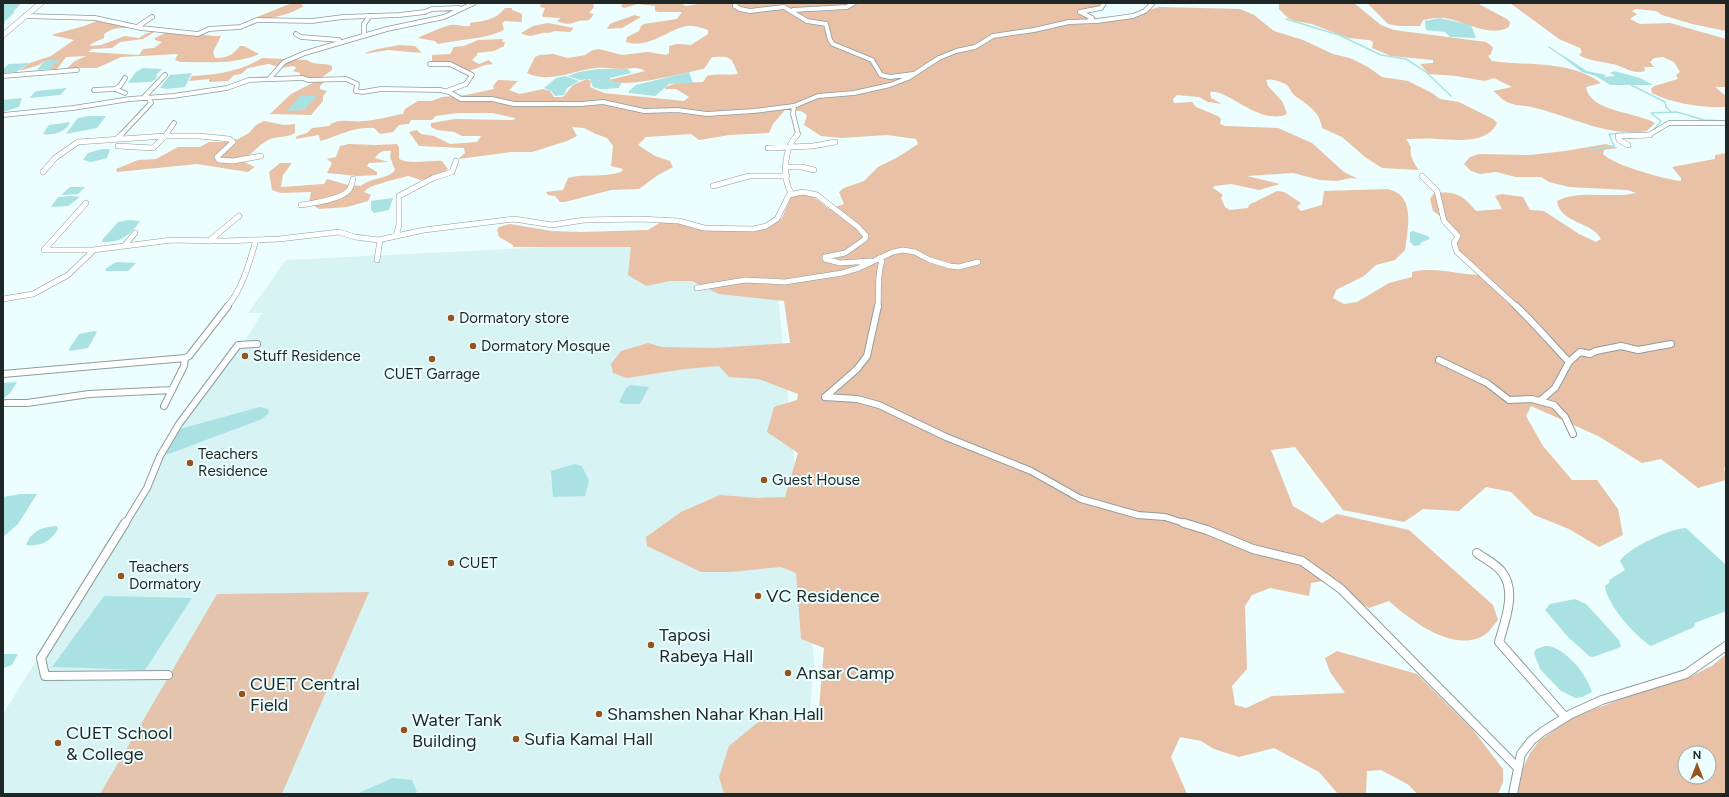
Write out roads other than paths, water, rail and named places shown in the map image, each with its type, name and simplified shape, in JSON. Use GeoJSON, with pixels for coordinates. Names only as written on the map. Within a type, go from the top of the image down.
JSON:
{"type":"FeatureCollection","features":[{"type":"Feature","properties":{"kind":"main road"},"geometry":{"type":"LineString","coordinates":[[3,35],[42,3]]}},
{"type":"Feature","properties":{"kind":"street"},"geometry":{"type":"LineString","coordinates":[[25,16],[95,18],[137,27],[198,34],[209,29],[240,27],[257,20],[277,19],[297,22],[399,15],[418,13],[432,9],[459,8],[474,3]]}},
{"type":"Feature","properties":{"kind":"street"},"geometry":{"type":"LineString","coordinates":[[736,3],[735,7],[746,11],[780,7],[792,10],[830,9],[849,7],[854,3]]}},
{"type":"Feature","properties":{"kind":"street"},"geometry":{"type":"LineString","coordinates":[[1086,22],[1092,18],[1080,12],[1101,8],[1104,3]]}},
{"type":"Feature","properties":{"kind":"street"},"geometry":{"type":"LineString","coordinates":[[3,115],[227,88],[249,80],[269,79],[346,79],[357,84],[356,91],[360,92],[381,89],[418,88],[447,91],[460,99],[492,99],[514,104],[581,104],[603,102],[644,111],[677,110],[707,114],[754,111],[794,106],[818,96],[854,94],[890,85],[908,78],[939,58],[956,51],[976,47],[990,37],[1034,30],[1069,22],[1086,22],[1133,16],[1145,11],[1153,3]]}},
{"type":"Feature","properties":{"kind":"street"},"geometry":{"type":"LineString","coordinates":[[269,79],[277,69],[291,58],[345,40],[387,29],[439,19],[451,15],[459,8]]}},
{"type":"Feature","properties":{"kind":"street"},"geometry":{"type":"LineString","coordinates":[[792,10],[807,21],[826,24],[830,40],[833,44],[872,60],[881,75],[890,77],[913,74]]}},
{"type":"Feature","properties":{"kind":"street"},"geometry":{"type":"LineString","coordinates":[[364,36],[364,24],[370,16]]}},
{"type":"Feature","properties":{"kind":"street"},"geometry":{"type":"LineString","coordinates":[[137,27],[152,17]]}},
{"type":"Feature","properties":{"kind":"street"},"geometry":{"type":"LineString","coordinates":[[296,34],[300,37],[345,40]]}},
{"type":"Feature","properties":{"kind":"street"},"geometry":{"type":"LineString","coordinates":[[430,64],[448,64],[472,75],[466,84],[447,91]]}},
{"type":"Feature","properties":{"kind":"street"},"geometry":{"type":"LineString","coordinates":[[3,76],[77,70]]}},
{"type":"Feature","properties":{"kind":"street"},"geometry":{"type":"LineString","coordinates":[[117,139],[151,103],[149,98],[145,96],[165,75]]}},
{"type":"Feature","properties":{"kind":"street"},"geometry":{"type":"LineString","coordinates":[[115,89],[120,86],[124,78]]}},
{"type":"Feature","properties":{"kind":"street"},"geometry":{"type":"LineString","coordinates":[[94,90],[115,89],[125,93]]}},
{"type":"Feature","properties":{"kind":"street"},"geometry":{"type":"LineString","coordinates":[[791,193],[788,189],[787,176],[789,147],[798,134],[793,114],[794,106]]}},
{"type":"Feature","properties":{"kind":"street"},"geometry":{"type":"LineString","coordinates":[[118,146],[153,148],[165,136],[174,123]]}},
{"type":"Feature","properties":{"kind":"street"},"geometry":{"type":"LineString","coordinates":[[1628,145],[1619,140],[1618,136],[1651,135],[1659,132],[1668,123],[1726,123]]}},
{"type":"Feature","properties":{"kind":"street"},"geometry":{"type":"LineString","coordinates":[[43,172],[55,158],[74,144],[117,139],[165,136],[199,136],[231,139],[233,142],[217,157],[223,161],[261,156]]}},
{"type":"Feature","properties":{"kind":"street"},"geometry":{"type":"LineString","coordinates":[[768,148],[813,146],[835,142]]}},
{"type":"Feature","properties":{"kind":"street"},"geometry":{"type":"LineString","coordinates":[[396,236],[399,225],[399,196],[433,178],[452,172],[456,161]]}},
{"type":"Feature","properties":{"kind":"street"},"geometry":{"type":"LineString","coordinates":[[787,167],[802,167],[814,170]]}},
{"type":"Feature","properties":{"kind":"street"},"geometry":{"type":"LineString","coordinates":[[713,186],[749,176],[787,176]]}},
{"type":"Feature","properties":{"kind":"street"},"geometry":{"type":"LineString","coordinates":[[1422,176],[1438,191],[1444,221],[1458,236],[1454,243],[1457,252],[1537,326],[1542,334],[1569,362]]}},
{"type":"Feature","properties":{"kind":"street"},"geometry":{"type":"LineString","coordinates":[[301,204],[313,204],[345,194],[350,190],[353,179]]}},
{"type":"Feature","properties":{"kind":"street"},"geometry":{"type":"LineString","coordinates":[[86,204],[44,250],[93,250],[172,240],[209,241],[279,239],[339,232],[355,237],[380,240],[424,230],[514,219],[552,225],[584,220],[630,218],[679,221],[704,228],[760,228],[775,221],[780,216],[786,200],[791,193],[803,192],[817,195],[834,210],[858,227],[866,236],[864,240],[845,253],[825,257],[826,261],[840,263],[871,261]]}},
{"type":"Feature","properties":{"kind":"street"},"geometry":{"type":"LineString","coordinates":[[209,241],[239,216]]}},
{"type":"Feature","properties":{"kind":"street"},"geometry":{"type":"LineString","coordinates":[[124,246],[135,233]]}},
{"type":"Feature","properties":{"kind":"street"},"geometry":{"type":"LineString","coordinates":[[3,374],[185,358],[198,346],[218,317],[235,297],[245,277],[256,240]]}},
{"type":"Feature","properties":{"kind":"street"},"geometry":{"type":"LineString","coordinates":[[378,260],[380,240]]}},
{"type":"Feature","properties":{"kind":"street"},"geometry":{"type":"LineString","coordinates":[[3,299],[33,294],[62,279],[93,250]]}},
{"type":"Feature","properties":{"kind":"street"},"geometry":{"type":"LineString","coordinates":[[697,288],[745,280],[785,282],[842,273],[893,252],[903,250],[915,252],[930,260],[950,266],[959,267],[978,262]]}},
{"type":"Feature","properties":{"kind":"street"},"geometry":{"type":"LineString","coordinates":[[879,258],[882,262],[878,269],[880,286],[878,307],[867,356],[857,369],[831,390],[825,397],[857,399],[879,405],[952,440],[1031,472],[1081,499],[1138,515],[1165,517],[1207,530],[1253,549],[1302,561],[1341,589],[1518,768]]}},
{"type":"Feature","properties":{"kind":"street"},"geometry":{"type":"LineString","coordinates":[[168,675],[45,676],[40,658],[146,488],[160,456],[179,424],[238,345],[257,344]]}},
{"type":"Feature","properties":{"kind":"street"},"geometry":{"type":"LineString","coordinates":[[1542,399],[1552,393],[1560,383],[1569,362],[1580,352],[1590,354],[1596,351],[1621,346],[1638,350],[1671,344]]}},
{"type":"Feature","properties":{"kind":"street"},"geometry":{"type":"LineString","coordinates":[[164,406],[184,366],[185,358]]}},
{"type":"Feature","properties":{"kind":"street"},"geometry":{"type":"LineString","coordinates":[[1439,360],[1486,383],[1505,395],[1509,400],[1529,397],[1542,399],[1557,408],[1566,417],[1573,434]]}},
{"type":"Feature","properties":{"kind":"street"},"geometry":{"type":"LineString","coordinates":[[6,403],[88,394],[155,393],[172,390]]}},
{"type":"Feature","properties":{"kind":"street"},"geometry":{"type":"LineString","coordinates":[[1477,553],[1502,573],[1508,586],[1509,600],[1499,642],[1565,717]]}},
{"type":"Feature","properties":{"kind":"street"},"geometry":{"type":"LineString","coordinates":[[1513,794],[1522,751],[1534,738],[1565,717],[1628,691],[1684,675],[1697,669],[1726,646]]}},
{"type":"Feature","properties":{"kind":"water"},"geometry":{"type":"Polygon","coordinates":[[[3,3],[21,3],[14,13],[5,21],[3,26],[3,3]]]}},
{"type":"Feature","properties":{"kind":"water"},"geometry":{"type":"Polygon","coordinates":[[[1440,18],[1471,25],[1476,38],[1450,37],[1445,32],[1426,30],[1425,21],[1440,18]]]}},
{"type":"Feature","properties":{"kind":"water"},"geometry":{"type":"Polygon","coordinates":[[[1564,56],[1587,71],[1606,75],[1604,77],[1616,76],[1610,73],[1614,71],[1640,78],[1653,85],[1610,85],[1596,76],[1582,72],[1564,58],[1564,56]]]}},
{"type":"Feature","properties":{"kind":"water"},"geometry":{"type":"Polygon","coordinates":[[[59,60],[50,69],[37,70],[44,61],[59,60]]]}},
{"type":"Feature","properties":{"kind":"water"},"geometry":{"type":"Polygon","coordinates":[[[30,63],[16,72],[3,73],[3,69],[9,64],[30,63]]]}},
{"type":"Feature","properties":{"kind":"water"},"geometry":{"type":"Polygon","coordinates":[[[143,68],[162,69],[157,74],[156,79],[151,82],[128,83],[136,72],[143,68]]]}},
{"type":"Feature","properties":{"kind":"water"},"geometry":{"type":"Polygon","coordinates":[[[598,69],[628,69],[631,73],[610,78],[610,81],[621,83],[619,88],[606,89],[593,87],[590,79],[580,80],[568,76],[579,72],[598,69]]]}},
{"type":"Feature","properties":{"kind":"water"},"geometry":{"type":"Polygon","coordinates":[[[689,72],[693,83],[669,84],[655,96],[629,93],[629,91],[636,85],[689,72]]]}},
{"type":"Feature","properties":{"kind":"water"},"geometry":{"type":"Polygon","coordinates":[[[192,73],[185,87],[167,89],[160,88],[170,75],[192,73]]]}},
{"type":"Feature","properties":{"kind":"water"},"geometry":{"type":"Polygon","coordinates":[[[565,76],[579,81],[567,88],[564,95],[555,96],[551,91],[544,88],[556,78],[565,76]]]}},
{"type":"Feature","properties":{"kind":"water"},"geometry":{"type":"Polygon","coordinates":[[[67,88],[60,95],[29,98],[36,91],[67,88]]]}},
{"type":"Feature","properties":{"kind":"water"},"geometry":{"type":"Polygon","coordinates":[[[300,96],[317,96],[304,110],[287,111],[300,96]]]}},
{"type":"Feature","properties":{"kind":"water"},"geometry":{"type":"Polygon","coordinates":[[[22,98],[19,107],[3,112],[3,100],[22,98]]]}},
{"type":"Feature","properties":{"kind":"water"},"geometry":{"type":"Polygon","coordinates":[[[89,116],[106,116],[97,128],[66,134],[78,118],[89,116]]]}},
{"type":"Feature","properties":{"kind":"water"},"geometry":{"type":"Polygon","coordinates":[[[70,122],[63,131],[43,134],[49,125],[70,122]]]}},
{"type":"Feature","properties":{"kind":"water"},"geometry":{"type":"Polygon","coordinates":[[[102,149],[110,149],[107,158],[91,162],[83,160],[88,153],[102,149]]]}},
{"type":"Feature","properties":{"kind":"water"},"geometry":{"type":"Polygon","coordinates":[[[70,187],[85,187],[78,194],[61,195],[70,187]]]}},
{"type":"Feature","properties":{"kind":"water"},"geometry":{"type":"Polygon","coordinates":[[[58,197],[80,197],[68,206],[51,207],[58,197]]]}},
{"type":"Feature","properties":{"kind":"water"},"geometry":{"type":"Polygon","coordinates":[[[393,198],[389,210],[374,213],[371,210],[371,201],[393,198]]]}},
{"type":"Feature","properties":{"kind":"water"},"geometry":{"type":"Polygon","coordinates":[[[130,220],[140,221],[124,238],[102,242],[118,222],[130,220]]]}},
{"type":"Feature","properties":{"kind":"water"},"geometry":{"type":"Polygon","coordinates":[[[1413,231],[1428,236],[1430,239],[1422,242],[1420,245],[1414,246],[1410,242],[1410,232],[1413,231]]]}},
{"type":"Feature","properties":{"kind":"water"},"geometry":{"type":"Polygon","coordinates":[[[116,262],[136,263],[128,271],[106,271],[105,269],[116,262]]]}},
{"type":"Feature","properties":{"kind":"water"},"geometry":{"type":"Polygon","coordinates":[[[94,331],[97,332],[88,348],[70,351],[69,349],[79,334],[94,331]]]}},
{"type":"Feature","properties":{"kind":"water"},"geometry":{"type":"Polygon","coordinates":[[[17,382],[11,392],[3,399],[3,383],[17,382]]]}},
{"type":"Feature","properties":{"kind":"water"},"geometry":{"type":"Polygon","coordinates":[[[630,385],[649,387],[640,404],[624,404],[619,402],[626,388],[630,385]]]}},
{"type":"Feature","properties":{"kind":"water"},"geometry":{"type":"Polygon","coordinates":[[[260,407],[268,409],[269,413],[262,419],[163,456],[176,431],[260,407]]]}},
{"type":"Feature","properties":{"kind":"water"},"geometry":{"type":"Polygon","coordinates":[[[575,464],[582,466],[589,481],[585,496],[553,497],[551,471],[575,464]]]}},
{"type":"Feature","properties":{"kind":"water"},"geometry":{"type":"Polygon","coordinates":[[[20,494],[37,494],[18,524],[3,537],[3,497],[20,494]]]}},
{"type":"Feature","properties":{"kind":"water"},"geometry":{"type":"Polygon","coordinates":[[[57,526],[58,529],[49,540],[41,544],[26,545],[31,536],[38,530],[57,526]]]}},
{"type":"Feature","properties":{"kind":"water"},"geometry":{"type":"Polygon","coordinates":[[[1686,528],[1726,565],[1726,611],[1695,623],[1694,627],[1651,646],[1630,628],[1616,611],[1607,594],[1605,586],[1610,582],[1609,580],[1625,570],[1620,561],[1632,550],[1670,531],[1686,528]]]}},
{"type":"Feature","properties":{"kind":"water"},"geometry":{"type":"Polygon","coordinates":[[[104,596],[192,598],[145,670],[52,667],[104,596]]]}},
{"type":"Feature","properties":{"kind":"water"},"geometry":{"type":"Polygon","coordinates":[[[1575,599],[1586,604],[1619,640],[1621,647],[1593,657],[1589,656],[1568,637],[1545,610],[1550,604],[1575,599]]]}},
{"type":"Feature","properties":{"kind":"water"},"geometry":{"type":"Polygon","coordinates":[[[1545,646],[1552,647],[1567,656],[1586,678],[1592,692],[1582,697],[1575,698],[1560,690],[1540,669],[1534,653],[1536,649],[1545,646]]]}},
{"type":"Feature","properties":{"kind":"water"},"geometry":{"type":"Polygon","coordinates":[[[3,654],[18,654],[12,665],[3,668],[3,654]]]}},
{"type":"Feature","properties":{"kind":"water"},"geometry":{"type":"Polygon","coordinates":[[[393,778],[412,780],[417,792],[415,794],[356,794],[393,778]]]}},
{"type":"Feature","properties":{"kind":"waterway"},"geometry":{"type":"LineString","coordinates":[[1286,19],[1339,35],[1381,55],[1406,59],[1426,72],[1451,96]]}},
{"type":"Feature","properties":{"kind":"waterway"},"geometry":{"type":"LineString","coordinates":[[1549,47],[1565,58]]}},
{"type":"Feature","properties":{"kind":"waterway"},"geometry":{"type":"LineString","coordinates":[[1631,85],[1665,102],[1666,107],[1671,112]]}},
{"type":"Feature","properties":{"kind":"waterway"},"geometry":{"type":"LineString","coordinates":[[1653,131],[1661,121],[1651,113],[1677,112],[1704,120],[1726,121]]}},
{"type":"Feature","properties":{"kind":"waterway"},"geometry":{"type":"LineString","coordinates":[[1590,152],[1591,150],[1614,146],[1609,134],[1624,133]]}},
{"type":"Feature","properties":{"kind":"place","name":"Dormatory store"},"geometry":{"type":"Point","coordinates":[451,318]}},
{"type":"Feature","properties":{"kind":"place","name":"Dormatory Mosque"},"geometry":{"type":"Point","coordinates":[473,346]}},
{"type":"Feature","properties":{"kind":"place","name":"Stuff Residence"},"geometry":{"type":"Point","coordinates":[245,356]}},
{"type":"Feature","properties":{"kind":"place","name":"CUET Garrage"},"geometry":{"type":"Point","coordinates":[432,359]}},
{"type":"Feature","properties":{"kind":"place","name":"Teachers Residence"},"geometry":{"type":"Point","coordinates":[190,463]}},
{"type":"Feature","properties":{"kind":"place","name":"Guest House"},"geometry":{"type":"Point","coordinates":[764,480]}},
{"type":"Feature","properties":{"kind":"place","name":"CUET"},"geometry":{"type":"Point","coordinates":[451,563]}},
{"type":"Feature","properties":{"kind":"place","name":"Teachers Dormatory"},"geometry":{"type":"Point","coordinates":[121,576]}},
{"type":"Feature","properties":{"kind":"place","name":"VC Residence"},"geometry":{"type":"Point","coordinates":[758,596]}},
{"type":"Feature","properties":{"kind":"place","name":"Taposi Rabeya Hall"},"geometry":{"type":"Point","coordinates":[651,645]}},
{"type":"Feature","properties":{"kind":"place","name":"Ansar Camp"},"geometry":{"type":"Point","coordinates":[788,673]}},
{"type":"Feature","properties":{"kind":"place","name":"CUET Central Field"},"geometry":{"type":"Point","coordinates":[242,694]}},
{"type":"Feature","properties":{"kind":"place","name":"Shamshen Nahar Khan Hall"},"geometry":{"type":"Point","coordinates":[599,714]}},
{"type":"Feature","properties":{"kind":"place","name":"Water Tank Building"},"geometry":{"type":"Point","coordinates":[404,730]}},
{"type":"Feature","properties":{"kind":"place","name":"Sufia Kamal Hall"},"geometry":{"type":"Point","coordinates":[516,739]}},
{"type":"Feature","properties":{"kind":"place","name":"CUET School & College"},"geometry":{"type":"Point","coordinates":[58,743]}}]}
